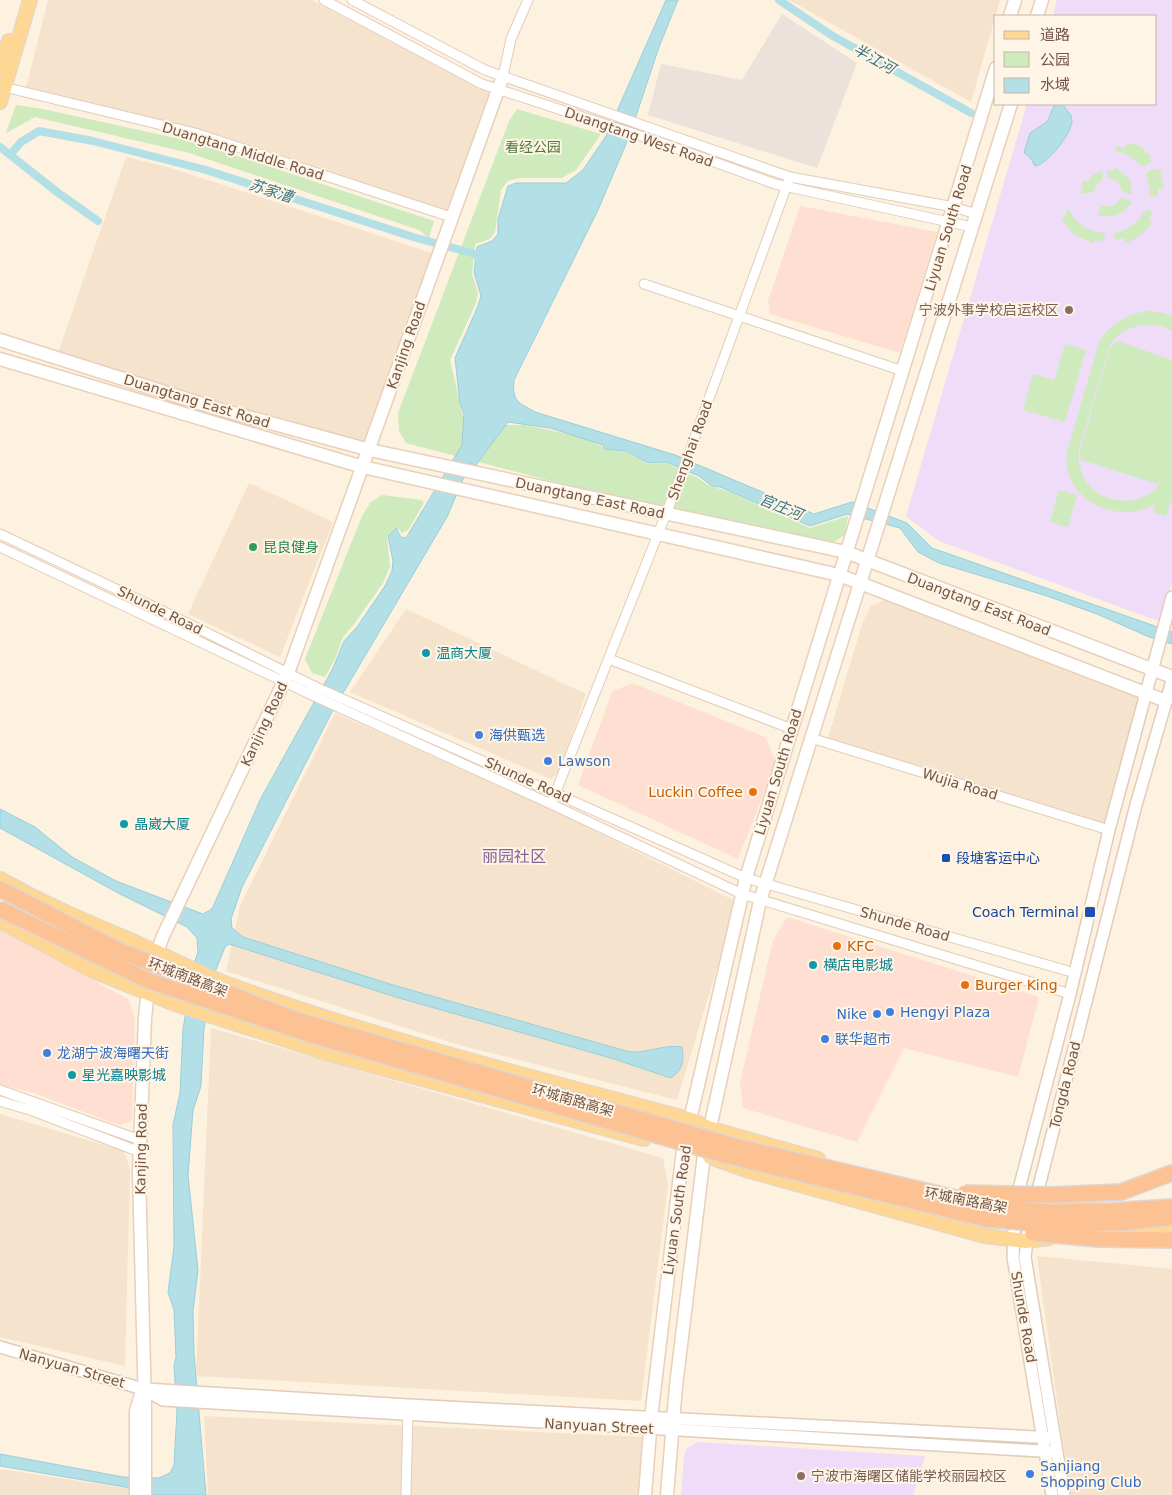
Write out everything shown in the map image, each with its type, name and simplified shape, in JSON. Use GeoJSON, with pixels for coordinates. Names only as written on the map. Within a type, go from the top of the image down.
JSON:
{"type":"FeatureCollection","features":[{"type":"Feature","properties":{"kind":"highway","name":"环城南路高架"},"geometry":{"type":"LineString","coordinates":[[0,889],[118,950],[296,1020],[912,1196],[986,1219],[1047,1224],[1118,1223],[1172,1217]]}},
{"type":"Feature","properties":{"kind":"highway","name":"环城南路高架"},"geometry":{"type":"LineString","coordinates":[[0,908],[149,981],[305,1034],[725,1155],[912,1196],[994,1207],[1049,1212],[1110,1212],[1172,1207]]}},
{"type":"Feature","properties":{"kind":"highway"},"geometry":{"type":"LineString","coordinates":[[1121,1192],[1172,1173]]}},
{"type":"Feature","properties":{"kind":"highway"},"geometry":{"type":"LineString","coordinates":[[912,1196],[1121,1192],[1172,1181]]}},
{"type":"Feature","properties":{"kind":"highway"},"geometry":{"type":"LineString","coordinates":[[912,1196],[956,1221],[990,1229],[1099,1239],[1172,1240]]}},
{"type":"Feature","properties":{"kind":"main road"},"geometry":{"type":"LineString","coordinates":[[0,67],[22,0]]}},
{"type":"Feature","properties":{"kind":"main road"},"geometry":{"type":"LineString","coordinates":[[0,102],[30,0]]}},
{"type":"Feature","properties":{"kind":"main road"},"geometry":{"type":"LineString","coordinates":[[1010,15],[1015,0]]}},
{"type":"Feature","properties":{"kind":"main road"},"geometry":{"type":"LineString","coordinates":[[1037,15],[1042,0]]}},
{"type":"Feature","properties":{"kind":"main road","name":"Liyuan South Road"},"geometry":{"type":"LineString","coordinates":[[645,1495],[651,1423],[683,1150],[692,1120],[742,894],[994,75]]}},
{"type":"Feature","properties":{"kind":"main road","name":"Kanjing Road"},"geometry":{"type":"LineString","coordinates":[[136,1495],[140,1478],[143,1389],[140,1146],[150,971],[173,915],[286,677],[370,450],[433,266],[503,76]]}},
{"type":"Feature","properties":{"kind":"main road","name":"Liyuan South Road"},"geometry":{"type":"LineString","coordinates":[[667,1495],[672,1424],[708,1128],[760,901],[1011,105]]}},
{"type":"Feature","properties":{"kind":"main road","name":"Duangtang East Road"},"geometry":{"type":"LineString","coordinates":[[0,340],[215,408],[370,450],[666,515],[846,552],[1152,668],[1172,679]]}},
{"type":"Feature","properties":{"kind":"main road","name":"Duangtang East Road"},"geometry":{"type":"LineString","coordinates":[[0,359],[363,467],[659,532],[839,575],[1166,701]]}},
{"type":"Feature","properties":{"kind":"main road"},"geometry":{"type":"LineString","coordinates":[[0,879],[69,915],[172,962],[229,985],[332,1021],[692,1120],[708,1128],[957,1199],[1034,1205],[1114,1207],[1172,1200]]}},
{"type":"Feature","properties":{"kind":"main road"},"geometry":{"type":"LineString","coordinates":[[0,921],[91,970],[175,1004],[326,1053],[704,1155],[746,1170],[985,1236],[1019,1240],[1172,1225]]}},
{"type":"Feature","properties":{"kind":"main road","name":"Kanjing Road"},"geometry":{"type":"LineString","coordinates":[[140,1478],[145,1495]]}},
{"type":"Feature","properties":{"kind":"street","name":"Duangtang West Road"},"geometry":{"type":"LineString","coordinates":[[324,0],[482,84],[499,90],[787,187],[972,227]]}},
{"type":"Feature","properties":{"kind":"street","name":"Duangtang West Road"},"geometry":{"type":"LineString","coordinates":[[352,0],[484,70],[790,177],[954,207],[976,214]]}},
{"type":"Feature","properties":{"kind":"street"},"geometry":{"type":"LineString","coordinates":[[503,76],[511,39],[528,0]]}},
{"type":"Feature","properties":{"kind":"street","name":"Duangtang Middle Road"},"geometry":{"type":"LineString","coordinates":[[4,87],[195,133],[451,217]]}},
{"type":"Feature","properties":{"kind":"street","name":"Shenghai Road"},"geometry":{"type":"LineString","coordinates":[[552,804],[666,515],[790,177]]}},
{"type":"Feature","properties":{"kind":"street"},"geometry":{"type":"LineString","coordinates":[[644,284],[903,371]]}},
{"type":"Feature","properties":{"kind":"street","name":"Shunde Road"},"geometry":{"type":"LineString","coordinates":[[0,534],[171,614],[286,677]]}},
{"type":"Feature","properties":{"kind":"street","name":"Shunde Road"},"geometry":{"type":"LineString","coordinates":[[0,547],[343,704],[556,792],[746,878],[1075,973]]}},
{"type":"Feature","properties":{"kind":"street"},"geometry":{"type":"LineString","coordinates":[[1152,668],[1172,597]]}},
{"type":"Feature","properties":{"kind":"street"},"geometry":{"type":"LineString","coordinates":[[609,659],[792,729]]}},
{"type":"Feature","properties":{"kind":"street","name":"Shunde Road"},"geometry":{"type":"LineString","coordinates":[[1052,1495],[1051,1452],[1015,1204],[1070,994],[1109,830],[1152,668]]}},
{"type":"Feature","properties":{"kind":"street","name":"Tongda Road"},"geometry":{"type":"LineString","coordinates":[[1019,1240],[1034,1205],[1136,805],[1172,679]]}},
{"type":"Feature","properties":{"kind":"street","name":"Shunde Road"},"geometry":{"type":"LineString","coordinates":[[343,704],[742,894],[1070,994]]}},
{"type":"Feature","properties":{"kind":"street","name":"Wujia Road"},"geometry":{"type":"LineString","coordinates":[[811,738],[1109,830]]}},
{"type":"Feature","properties":{"kind":"street"},"geometry":{"type":"LineString","coordinates":[[0,1090],[140,1146]]}},
{"type":"Feature","properties":{"kind":"street"},"geometry":{"type":"LineString","coordinates":[[0,1101],[140,1146]]}},
{"type":"Feature","properties":{"kind":"street","name":"Nanyuan Street"},"geometry":{"type":"LineString","coordinates":[[0,1347],[166,1395],[672,1424],[1049,1437]]}},
{"type":"Feature","properties":{"kind":"street"},"geometry":{"type":"LineString","coordinates":[[406,1495],[408,1410]]}},
{"type":"Feature","properties":{"kind":"street","name":"Nanyuan Street"},"geometry":{"type":"LineString","coordinates":[[672,1424],[1051,1452]]}},
{"type":"Feature","properties":{"kind":"street"},"geometry":{"type":"LineString","coordinates":[[1051,1452],[1064,1495]]}},
{"type":"Feature","properties":{"kind":"shaded area"},"geometry":{"type":"Polygon","coordinates":[[[48,0],[312,0],[491,94],[446,211],[195,129],[26,88],[48,0]]]}},
{"type":"Feature","properties":{"kind":"shaded area"},"geometry":{"type":"Polygon","coordinates":[[[789,0],[1000,0],[996,15],[994,15],[994,21],[971,102],[789,0]]]}},
{"type":"Feature","properties":{"kind":"shaded area","name":"宁波外事学校启运校区"},"geometry":{"type":"Polygon","coordinates":[[[1057,0],[1172,0],[1172,581],[1161,622],[939,541],[906,516],[1027,105],[1157,105],[1157,15],[1053,15],[1057,0]]]}},
{"type":"Feature","properties":{"kind":"shaded area"},"geometry":{"type":"Polygon","coordinates":[[[782,14],[857,63],[817,168],[648,115],[661,64],[742,80],[782,14]]]}},
{"type":"Feature","properties":{"kind":"shaded area"},"geometry":{"type":"Polygon","coordinates":[[[126,157],[168,167],[435,254],[367,445],[58,353],[126,157]]]}},
{"type":"Feature","properties":{"kind":"shaded area"},"geometry":{"type":"Polygon","coordinates":[[[800,206],[937,232],[900,353],[770,314],[768,301],[800,206]]]}},
{"type":"Feature","properties":{"kind":"shaded area"},"geometry":{"type":"Polygon","coordinates":[[[249,483],[333,522],[280,657],[188,614],[249,483]]]}},
{"type":"Feature","properties":{"kind":"shaded area"},"geometry":{"type":"Polygon","coordinates":[[[886,599],[1135,693],[1138,702],[1135,715],[1104,825],[827,741],[863,621],[871,606],[886,599]]]}},
{"type":"Feature","properties":{"kind":"shaded area"},"geometry":{"type":"Polygon","coordinates":[[[406,609],[586,694],[559,772],[551,779],[350,692],[406,609]]]}},
{"type":"Feature","properties":{"kind":"shaded area"},"geometry":{"type":"Polygon","coordinates":[[[632,683],[765,737],[776,762],[738,859],[578,785],[612,692],[632,683]]]}},
{"type":"Feature","properties":{"kind":"shaded area"},"geometry":{"type":"Polygon","coordinates":[[[335,713],[551,809],[737,902],[677,1100],[463,1046],[226,971],[240,906],[335,713]]]}},
{"type":"Feature","properties":{"kind":"shaded area"},"geometry":{"type":"Polygon","coordinates":[[[787,917],[1039,997],[1018,1077],[904,1048],[857,1142],[743,1108],[740,1083],[773,940],[787,917]]]}},
{"type":"Feature","properties":{"kind":"shaded area"},"geometry":{"type":"Polygon","coordinates":[[[0,930],[128,999],[135,1018],[132,1121],[118,1125],[34,1093],[0,1085],[0,930]]]}},
{"type":"Feature","properties":{"kind":"shaded area"},"geometry":{"type":"Polygon","coordinates":[[[211,1028],[663,1158],[668,1185],[641,1401],[196,1376],[211,1028]]]}},
{"type":"Feature","properties":{"kind":"shaded area"},"geometry":{"type":"Polygon","coordinates":[[[0,1114],[124,1151],[130,1170],[125,1366],[0,1337],[0,1114]]]}},
{"type":"Feature","properties":{"kind":"shaded area"},"geometry":{"type":"Polygon","coordinates":[[[1037,1256],[1172,1269],[1172,1495],[1070,1495],[1037,1256]]]}},
{"type":"Feature","properties":{"kind":"shaded area"},"geometry":{"type":"Polygon","coordinates":[[[204,1416],[644,1437],[639,1495],[208,1495],[204,1416]]]}},
{"type":"Feature","properties":{"kind":"shaded area","name":"宁波市海曙区储能学校丽园校区"},"geometry":{"type":"Polygon","coordinates":[[[698,1442],[925,1456],[913,1495],[681,1495],[686,1449],[698,1442]]]}},
{"type":"Feature","properties":{"kind":"shaded area"},"geometry":{"type":"Polygon","coordinates":[[[0,1469],[131,1489],[131,1495],[0,1495],[0,1469]]]}},
{"type":"Feature","properties":{"kind":"green space"},"geometry":{"type":"Polygon","coordinates":[[[16,105],[43,109],[198,143],[434,221],[429,238],[419,230],[189,153],[35,117],[6,133],[16,105]]]}},
{"type":"Feature","properties":{"kind":"green space","name":"看经公园"},"geometry":{"type":"Polygon","coordinates":[[[517,109],[601,134],[576,170],[562,178],[520,178],[508,181],[501,190],[495,232],[490,239],[475,244],[472,274],[478,293],[476,303],[450,360],[463,416],[506,425],[525,425],[554,431],[579,437],[602,446],[603,449],[626,452],[648,464],[666,463],[698,478],[708,485],[732,493],[810,528],[848,516],[845,535],[834,542],[821,542],[655,508],[406,443],[399,431],[398,413],[509,121],[517,109]]]}},
{"type":"Feature","properties":{"kind":"green space"},"geometry":{"type":"Polygon","coordinates":[[[1132,143],[1140,146],[1151,156],[1149,159],[1152,161],[1144,167],[1126,154],[1115,151],[1116,146],[1125,148],[1126,145],[1132,143]]]}},
{"type":"Feature","properties":{"kind":"green space"},"geometry":{"type":"Polygon","coordinates":[[[1114,167],[1130,179],[1132,194],[1123,192],[1116,180],[1108,178],[1107,170],[1113,171],[1114,167]]]}},
{"type":"Feature","properties":{"kind":"green space"},"geometry":{"type":"Polygon","coordinates":[[[1153,169],[1160,169],[1164,189],[1158,189],[1158,197],[1149,196],[1150,189],[1146,173],[1153,169]]]}},
{"type":"Feature","properties":{"kind":"green space"},"geometry":{"type":"Polygon","coordinates":[[[1102,170],[1103,179],[1096,185],[1094,192],[1081,194],[1083,180],[1087,182],[1093,175],[1102,170]]]}},
{"type":"Feature","properties":{"kind":"green space"},"geometry":{"type":"Polygon","coordinates":[[[1122,197],[1132,202],[1125,210],[1113,216],[1097,215],[1102,206],[1113,206],[1122,197]]]}},
{"type":"Feature","properties":{"kind":"green space"},"geometry":{"type":"Polygon","coordinates":[[[1146,209],[1153,212],[1149,219],[1152,223],[1147,230],[1137,238],[1125,243],[1124,238],[1115,240],[1114,233],[1125,230],[1133,225],[1146,209]]]}},
{"type":"Feature","properties":{"kind":"green space"},"geometry":{"type":"Polygon","coordinates":[[[1069,210],[1084,227],[1105,233],[1104,241],[1095,240],[1093,244],[1072,233],[1061,218],[1066,216],[1066,211],[1069,210]]]}},
{"type":"Feature","properties":{"kind":"green space"},"geometry":{"type":"Polygon","coordinates":[[[1147,311],[1172,316],[1172,331],[1156,325],[1139,326],[1123,332],[1110,344],[1079,449],[1081,470],[1089,485],[1101,495],[1116,500],[1131,500],[1145,496],[1156,488],[1158,484],[1081,460],[1080,450],[1110,347],[1117,341],[1172,360],[1172,497],[1166,516],[1153,512],[1155,504],[1140,510],[1124,512],[1109,510],[1094,504],[1082,495],[1073,483],[1068,469],[1067,452],[1099,342],[1113,325],[1125,317],[1147,311]]]}},
{"type":"Feature","properties":{"kind":"green space"},"geometry":{"type":"Polygon","coordinates":[[[1065,344],[1086,350],[1065,422],[1023,410],[1033,374],[1054,380],[1065,344]]]}},
{"type":"Feature","properties":{"kind":"green space"},"geometry":{"type":"Polygon","coordinates":[[[1059,490],[1077,495],[1068,527],[1050,522],[1059,490]]]}},
{"type":"Feature","properties":{"kind":"green space"},"geometry":{"type":"Polygon","coordinates":[[[382,495],[422,500],[424,503],[408,530],[402,533],[396,527],[387,536],[390,567],[383,583],[343,637],[335,659],[325,677],[312,673],[305,659],[362,516],[370,503],[382,495]]]}},
{"type":"Feature","properties":{"kind":"water","name":"官庄河"},"geometry":{"type":"Polygon","coordinates":[[[666,0],[678,0],[659,47],[629,137],[598,210],[514,380],[514,393],[517,401],[535,412],[675,455],[814,514],[852,502],[907,523],[932,548],[1172,632],[1172,644],[1149,637],[1097,614],[1044,595],[939,563],[918,552],[900,528],[847,514],[810,526],[720,487],[712,486],[699,476],[666,462],[648,463],[626,451],[604,449],[603,445],[550,428],[508,422],[476,465],[470,463],[447,517],[333,710],[242,887],[231,919],[232,928],[243,937],[393,985],[630,1052],[675,1046],[682,1047],[683,1061],[680,1068],[671,1078],[611,1058],[399,998],[229,944],[225,947],[215,972],[204,1028],[201,1086],[193,1110],[188,1175],[198,1270],[193,1311],[194,1354],[206,1495],[154,1495],[125,1487],[0,1466],[0,1454],[123,1477],[159,1478],[170,1473],[174,1465],[177,1411],[174,1366],[176,1357],[174,1310],[168,1292],[174,1247],[173,1125],[180,1093],[183,1029],[194,964],[198,952],[197,938],[187,927],[120,894],[0,828],[0,809],[35,827],[72,857],[116,881],[203,914],[212,909],[261,798],[333,668],[344,641],[357,627],[385,586],[392,571],[393,561],[388,536],[396,528],[401,537],[406,538],[462,445],[464,414],[460,403],[455,358],[481,296],[474,272],[477,247],[492,241],[498,234],[498,219],[508,186],[516,183],[566,183],[583,170],[606,136],[666,0]]]}},
{"type":"Feature","properties":{"kind":"water"},"geometry":{"type":"Polygon","coordinates":[[[1055,105],[1064,105],[1072,121],[1068,133],[1058,148],[1046,160],[1035,166],[1030,157],[1024,153],[1030,133],[1047,122],[1055,105]]]}},
{"type":"Feature","properties":{"kind":"waterway","name":"半江河"},"geometry":{"type":"LineString","coordinates":[[779,0],[831,35],[971,113]]}},
{"type":"Feature","properties":{"kind":"waterway","name":"苏家漕"},"geometry":{"type":"LineString","coordinates":[[10,155],[21,142],[39,131],[93,141],[206,170],[413,237],[472,253],[484,261]]}},
{"type":"Feature","properties":{"kind":"waterway","name":"苏家漕"},"geometry":{"type":"LineString","coordinates":[[0,147],[57,192],[98,221]]}},
{"type":"Feature","properties":{"kind":"place","name":"宁波外事学校启运校区"},"geometry":{"type":"Point","coordinates":[1069,310]}},
{"type":"Feature","properties":{"kind":"place","name":"昆良健身"},"geometry":{"type":"Point","coordinates":[253,547]}},
{"type":"Feature","properties":{"kind":"place","name":"温商大厦"},"geometry":{"type":"Point","coordinates":[426,653]}},
{"type":"Feature","properties":{"kind":"place","name":"海供甄选"},"geometry":{"type":"Point","coordinates":[479,735]}},
{"type":"Feature","properties":{"kind":"place","name":"Lawson"},"geometry":{"type":"Point","coordinates":[548,761]}},
{"type":"Feature","properties":{"kind":"place","name":"Luckin Coffee"},"geometry":{"type":"Point","coordinates":[753,792]}},
{"type":"Feature","properties":{"kind":"place","name":"晶崴大厦"},"geometry":{"type":"Point","coordinates":[124,824]}},
{"type":"Feature","properties":{"kind":"place","name":"段塘客运中心"},"geometry":{"type":"Point","coordinates":[946,858]}},
{"type":"Feature","properties":{"kind":"place","name":"Coach Terminal"},"geometry":{"type":"Point","coordinates":[1090,912]}},
{"type":"Feature","properties":{"kind":"place","name":"KFC"},"geometry":{"type":"Point","coordinates":[837,946]}},
{"type":"Feature","properties":{"kind":"place","name":"横店电影城"},"geometry":{"type":"Point","coordinates":[813,965]}},
{"type":"Feature","properties":{"kind":"place","name":"Burger King"},"geometry":{"type":"Point","coordinates":[965,985]}},
{"type":"Feature","properties":{"kind":"place","name":"Hengyi Plaza"},"geometry":{"type":"Point","coordinates":[890,1012]}},
{"type":"Feature","properties":{"kind":"place","name":"Nike"},"geometry":{"type":"Point","coordinates":[877,1014]}},
{"type":"Feature","properties":{"kind":"place","name":"联华超市"},"geometry":{"type":"Point","coordinates":[825,1039]}},
{"type":"Feature","properties":{"kind":"place","name":"龙湖宁波海曙天街"},"geometry":{"type":"Point","coordinates":[47,1053]}},
{"type":"Feature","properties":{"kind":"place","name":"星光嘉映影城"},"geometry":{"type":"Point","coordinates":[72,1075]}},
{"type":"Feature","properties":{"kind":"place","name":"Sanjiang Shopping Club"},"geometry":{"type":"Point","coordinates":[1030,1474]}},
{"type":"Feature","properties":{"kind":"place","name":"宁波市海曙区储能学校丽园校区"},"geometry":{"type":"Point","coordinates":[801,1476]}},
{"type":"Feature","properties":{"kind":"district","name":"丽园社区"},"geometry":{"type":"Point","coordinates":[514,856]}}]}
